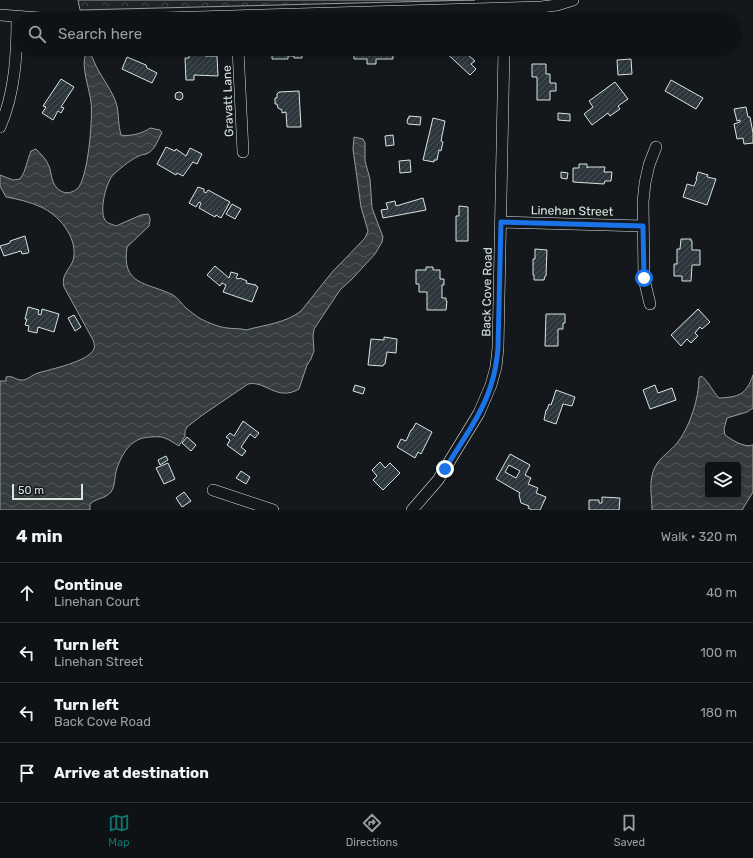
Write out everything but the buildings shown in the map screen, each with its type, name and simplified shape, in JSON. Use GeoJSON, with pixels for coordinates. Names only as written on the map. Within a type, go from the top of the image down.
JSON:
{"type":"FeatureCollection","features":[{"type":"Feature","properties":{"kind":"street"},"geometry":{"type":"LineString","coordinates":[[511,12],[557,5],[573,0]]}},
{"type":"Feature","properties":{"kind":"street"},"geometry":{"type":"LineString","coordinates":[[0,15],[12,16]]}},
{"type":"Feature","properties":{"kind":"street"},"geometry":{"type":"LineString","coordinates":[[0,127],[7,108],[16,56]]}},
{"type":"Feature","properties":{"kind":"street","name":"Gravatt Lane"},"geometry":{"type":"LineString","coordinates":[[238,56],[243,152]]}},
{"type":"Feature","properties":{"kind":"street","name":"Back Cove Road"},"geometry":{"type":"LineString","coordinates":[[412,510],[432,488],[479,413],[491,385],[496,367],[498,348],[504,56]]}},
{"type":"Feature","properties":{"kind":"street"},"geometry":{"type":"LineString","coordinates":[[650,304],[644,278],[643,202],[649,165],[656,147]]}},
{"type":"Feature","properties":{"kind":"street","name":"Linehan Street"},"geometry":{"type":"LineString","coordinates":[[501,222],[643,226]]}},
{"type":"Feature","properties":{"kind":"street"},"geometry":{"type":"LineString","coordinates":[[214,490],[273,510]]}},
{"type":"Feature","properties":{"kind":"green space"},"geometry":{"type":"Polygon","coordinates":[[[78,0],[475,0],[80,10],[78,0]]]}},
{"type":"Feature","properties":{"kind":"water"},"geometry":{"type":"Polygon","coordinates":[[[85,56],[92,56],[113,95],[117,106],[121,135],[136,134],[150,128],[160,130],[162,133],[150,152],[140,155],[123,166],[111,178],[104,196],[103,216],[105,220],[116,226],[141,215],[148,214],[150,217],[149,226],[127,247],[126,260],[128,269],[132,276],[138,281],[173,295],[199,318],[217,326],[246,330],[289,318],[301,311],[333,271],[365,238],[368,231],[361,207],[353,149],[354,137],[363,139],[365,143],[365,161],[370,179],[372,208],[383,237],[382,242],[375,254],[340,290],[314,329],[314,351],[307,365],[299,389],[284,393],[260,385],[248,384],[187,427],[185,436],[179,446],[161,437],[150,437],[138,440],[125,451],[117,468],[114,486],[111,492],[90,504],[90,510],[0,510],[0,381],[6,381],[6,377],[23,380],[36,374],[85,358],[94,349],[93,340],[64,287],[63,282],[65,274],[74,256],[72,241],[65,227],[54,215],[41,207],[28,202],[6,197],[0,186],[0,175],[13,180],[20,179],[24,173],[31,151],[36,149],[48,163],[53,181],[58,189],[65,193],[69,193],[77,189],[81,183],[87,162],[91,121],[91,102],[84,58],[85,56]]]}},
{"type":"Feature","properties":{"kind":"water"},"geometry":{"type":"Polygon","coordinates":[[[753,375],[753,408],[747,412],[727,418],[724,429],[725,435],[735,441],[750,446],[753,445],[753,492],[742,510],[652,510],[651,483],[653,472],[657,463],[678,442],[690,420],[696,403],[699,378],[701,376],[708,383],[719,398],[737,396],[748,387],[753,375]]]}},
{"type":"Feature","properties":{"kind":"route"},"geometry":{"type":"LineString","coordinates":[[445,469],[484,403],[496,367],[498,348],[501,222],[643,226],[644,278]]}}]}
